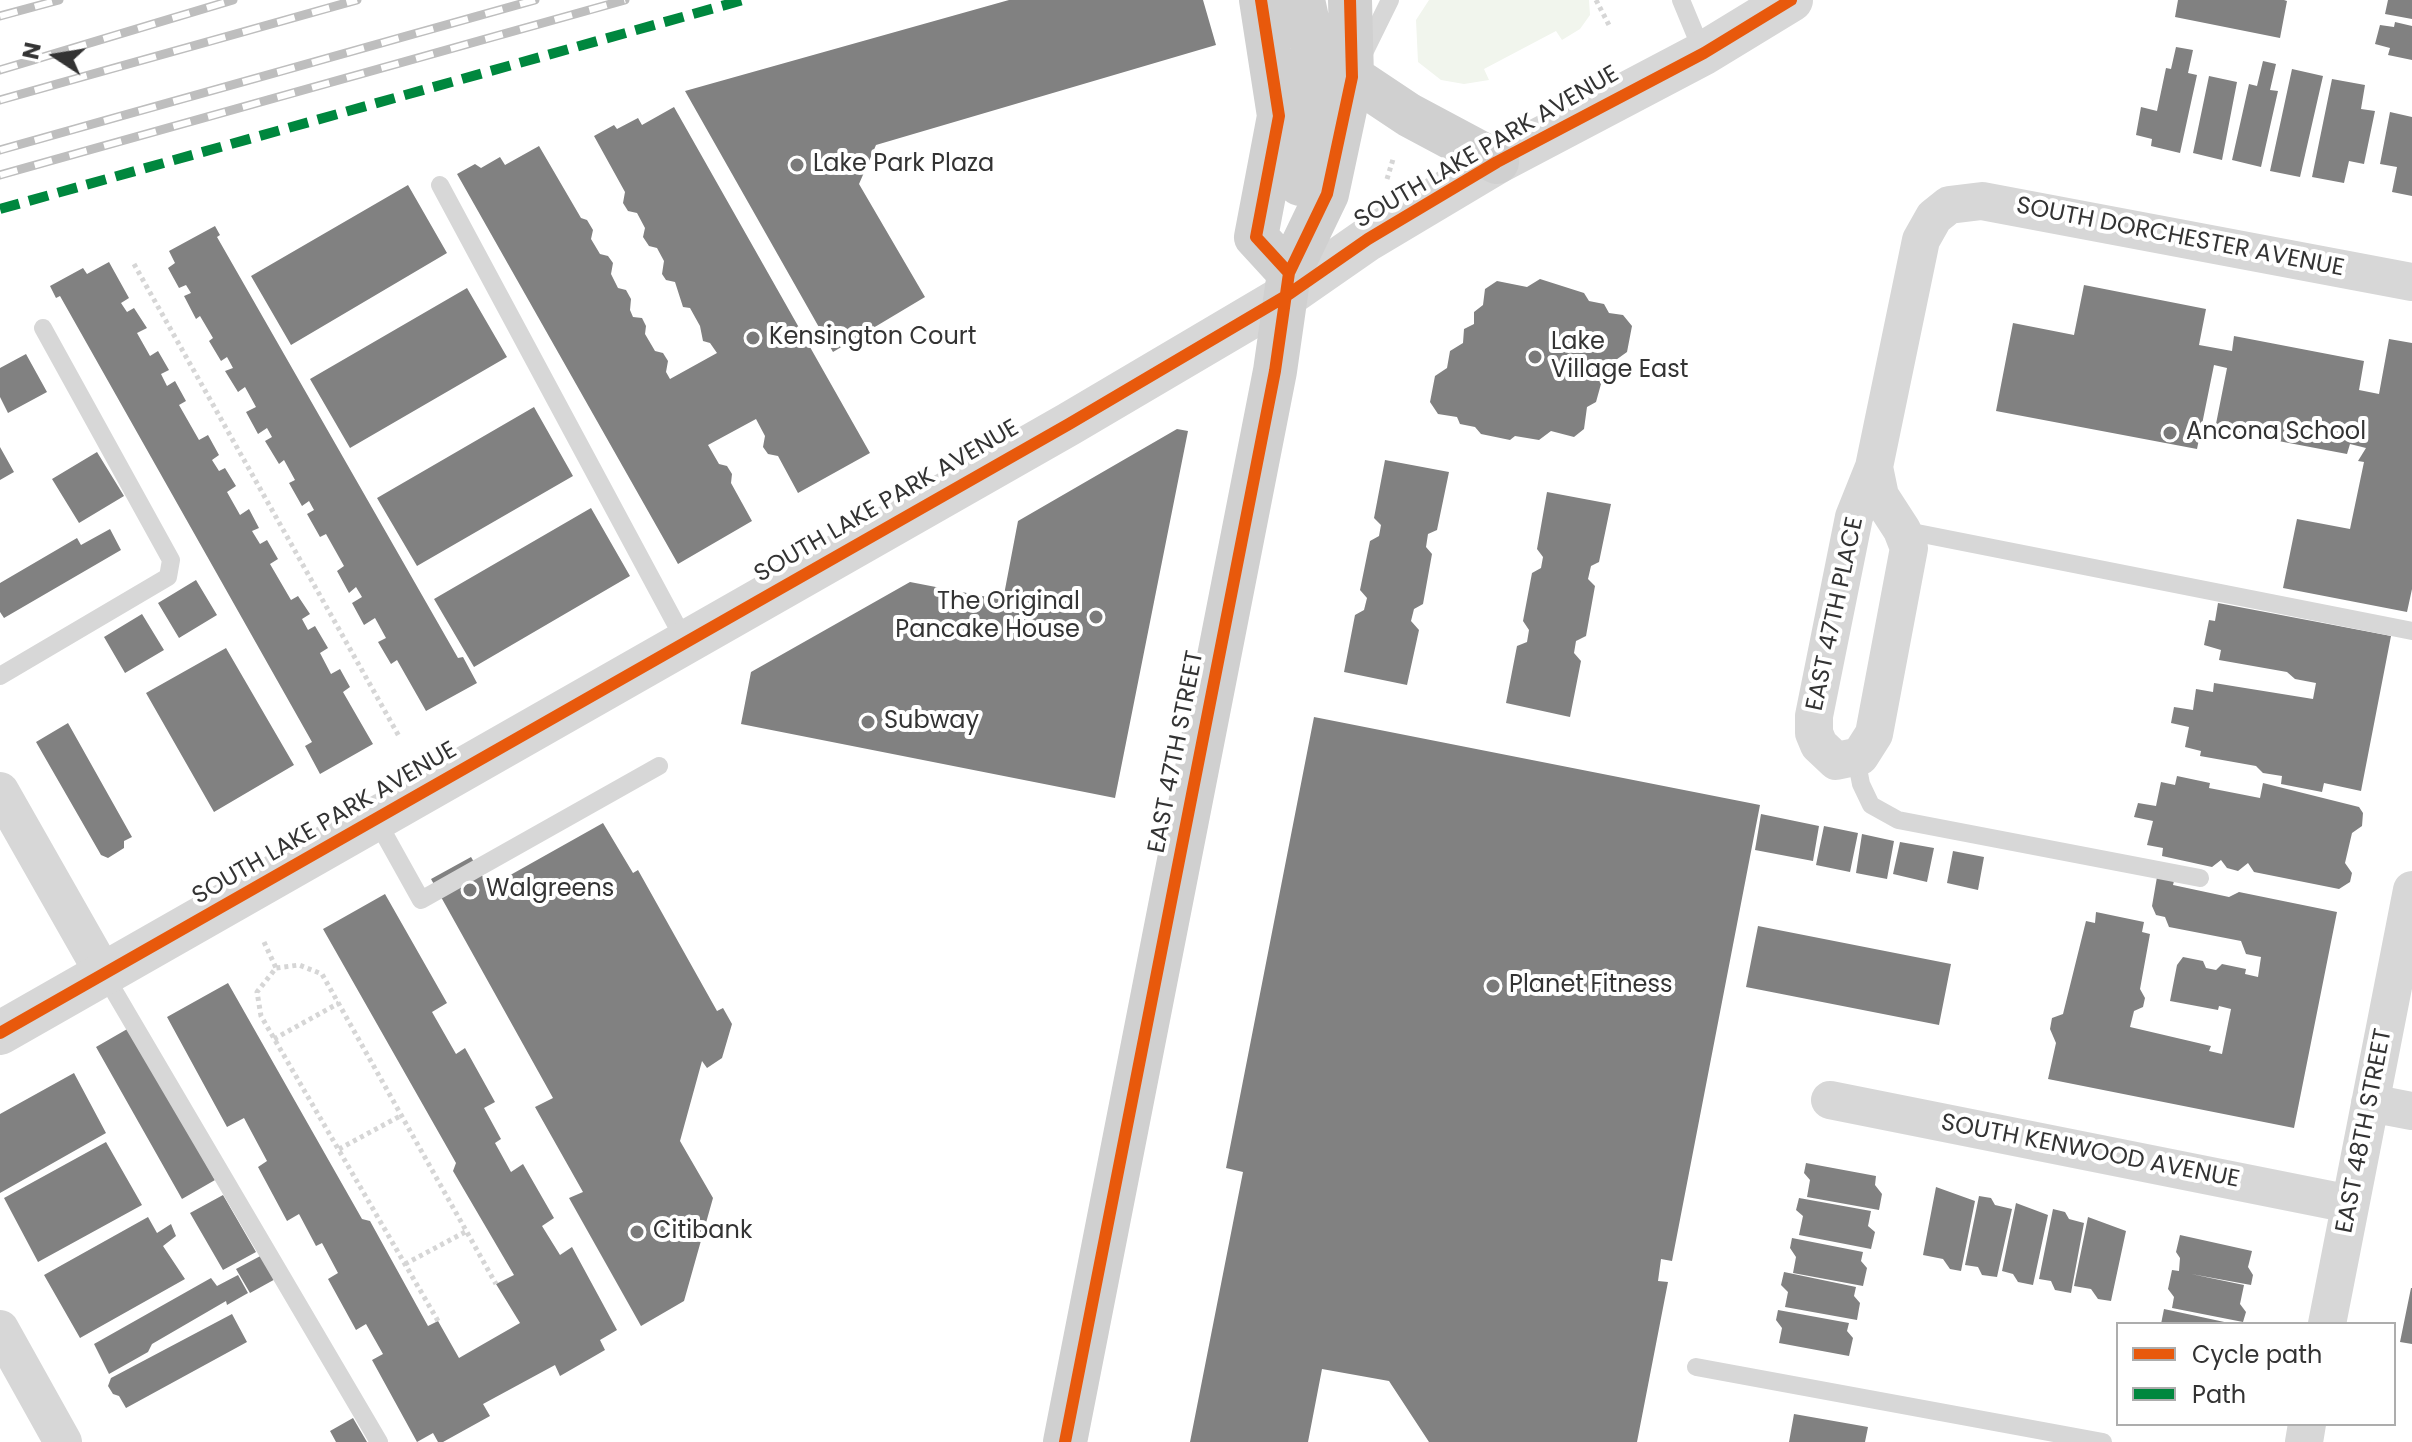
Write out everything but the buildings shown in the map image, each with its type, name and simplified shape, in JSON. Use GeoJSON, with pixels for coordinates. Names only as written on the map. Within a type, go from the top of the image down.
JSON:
{"type":"FeatureCollection","features":[{"type":"Feature","properties":{"kind":"main road"},"geometry":{"type":"LineString","coordinates":[[1261,0],[1279,116],[1256,237],[1288,285]]}},
{"type":"Feature","properties":{"kind":"main road"},"geometry":{"type":"LineString","coordinates":[[1288,285],[1295,213],[1310,135],[1313,47],[1303,0]]}},
{"type":"Feature","properties":{"kind":"main road","name":"EAST 47TH STREET"},"geometry":{"type":"LineString","coordinates":[[1065,1442],[1275,371],[1288,285],[1327,194],[1352,77],[1350,0]]}},
{"type":"Feature","properties":{"kind":"main road"},"geometry":{"type":"LineString","coordinates":[[1352,77],[1409,115],[1497,162]]}},
{"type":"Feature","properties":{"kind":"street","name":"SOUTH LAKE PARK AVENUE"},"geometry":{"type":"LineString","coordinates":[[0,1033],[686,643],[1497,162],[1704,53],[1791,0]]}},
{"type":"Feature","properties":{"kind":"street","name":"SOUTH DORCHESTER AVENUE"},"geometry":{"type":"LineString","coordinates":[[1949,205],[1982,201],[2412,282]]}},
{"type":"Feature","properties":{"kind":"street","name":"EAST 47TH PLACE"},"geometry":{"type":"LineString","coordinates":[[1874,467],[1880,496],[1902,530],[1909,548],[1874,734],[1856,758],[1836,761],[1827,755],[1814,733],[1814,716],[1854,517],[1874,467],[1921,240],[1934,217],[1949,205]]}},
{"type":"Feature","properties":{"kind":"street"},"geometry":{"type":"LineString","coordinates":[[0,791],[104,974]]}},
{"type":"Feature","properties":{"kind":"street","name":"EAST 48TH STREET"},"geometry":{"type":"LineString","coordinates":[[2327,1322],[2412,890]]}},
{"type":"Feature","properties":{"kind":"street","name":"SOUTH KENWOOD AVENUE"},"geometry":{"type":"LineString","coordinates":[[1830,1100],[2350,1204]]}},
{"type":"Feature","properties":{"kind":"street"},"geometry":{"type":"LineString","coordinates":[[2370,1103],[2412,1111]]}},
{"type":"Feature","properties":{"kind":"street"},"geometry":{"type":"LineString","coordinates":[[0,1329],[63,1442]]}},
{"type":"Feature","properties":{"kind":"lane"},"geometry":{"type":"LineString","coordinates":[[1352,77],[1390,0]]}},
{"type":"Feature","properties":{"kind":"lane"},"geometry":{"type":"LineString","coordinates":[[1681,0],[1704,53]]}},
{"type":"Feature","properties":{"kind":"lane"},"geometry":{"type":"LineString","coordinates":[[440,185],[686,643]]}},
{"type":"Feature","properties":{"kind":"lane"},"geometry":{"type":"LineString","coordinates":[[0,676],[168,577],[171,560],[43,328]]}},
{"type":"Feature","properties":{"kind":"lane"},"geometry":{"type":"LineString","coordinates":[[1902,530],[2412,631]]}},
{"type":"Feature","properties":{"kind":"lane"},"geometry":{"type":"LineString","coordinates":[[1856,758],[1861,784],[1871,805],[1898,820],[2200,878]]}},
{"type":"Feature","properties":{"kind":"lane"},"geometry":{"type":"LineString","coordinates":[[377,821],[421,900],[659,766]]}},
{"type":"Feature","properties":{"kind":"lane"},"geometry":{"type":"LineString","coordinates":[[104,974],[379,1442]]}},
{"type":"Feature","properties":{"kind":"lane"},"geometry":{"type":"LineString","coordinates":[[1696,1367],[2103,1442]]}},
{"type":"Feature","properties":{"kind":"path"},"geometry":{"type":"LineString","coordinates":[[1596,0],[1610,27]]}},
{"type":"Feature","properties":{"kind":"path"},"geometry":{"type":"LineString","coordinates":[[1387,180],[1394,156]]}},
{"type":"Feature","properties":{"kind":"path"},"geometry":{"type":"LineString","coordinates":[[134,264],[400,738]]}},
{"type":"Feature","properties":{"kind":"path"},"geometry":{"type":"LineString","coordinates":[[264,942],[276,968]]}},
{"type":"Feature","properties":{"kind":"path"},"geometry":{"type":"LineString","coordinates":[[438,1321],[261,1016],[257,992],[276,968],[299,965],[322,974],[496,1284]]}},
{"type":"Feature","properties":{"kind":"path"},"geometry":{"type":"LineString","coordinates":[[274,1039],[339,1003]]}},
{"type":"Feature","properties":{"kind":"path"},"geometry":{"type":"LineString","coordinates":[[339,1149],[402,1115]]}},
{"type":"Feature","properties":{"kind":"path"},"geometry":{"type":"LineString","coordinates":[[405,1264],[467,1231]]}},
{"type":"Feature","properties":{"kind":"shaded area"},"geometry":{"type":"Polygon","coordinates":[[[1429,0],[1589,0],[1590,15],[1580,29],[1562,40],[1556,31],[1484,69],[1489,80],[1464,84],[1441,80],[1418,62],[1416,20],[1429,0]]]}},
{"type":"Feature","properties":{"kind":"railway"},"geometry":{"type":"LineString","coordinates":[[0,16],[59,0]]}},
{"type":"Feature","properties":{"kind":"railway"},"geometry":{"type":"LineString","coordinates":[[0,70],[233,0]]}},
{"type":"Feature","properties":{"kind":"railway"},"geometry":{"type":"LineString","coordinates":[[0,100],[357,0]]}},
{"type":"Feature","properties":{"kind":"railway"},"geometry":{"type":"LineString","coordinates":[[0,150],[535,0]]}},
{"type":"Feature","properties":{"kind":"railway"},"geometry":{"type":"LineString","coordinates":[[0,175],[625,0]]}},
{"type":"Feature","properties":{"kind":"marked path"},"geometry":{"type":"LineString","coordinates":[[0,209],[743,0]]}},
{"type":"Feature","properties":{"kind":"cycle path"},"geometry":{"type":"LineString","coordinates":[[1261,0],[1279,116],[1256,237],[1289,273]]}},
{"type":"Feature","properties":{"kind":"cycle path"},"geometry":{"type":"LineString","coordinates":[[1065,1442],[1275,371],[1289,273],[1327,194],[1352,77],[1350,0]]}},
{"type":"Feature","properties":{"kind":"cycle path"},"geometry":{"type":"LineString","coordinates":[[0,1033],[1069,424],[1286,296],[1368,239],[1497,162],[1704,53],[1791,0]]}},
{"type":"Feature","properties":{"kind":"place","name":"Lake Park Plaza"},"geometry":{"type":"Point","coordinates":[797,165]}},
{"type":"Feature","properties":{"kind":"place","name":"Kensington Court"},"geometry":{"type":"Point","coordinates":[753,338]}},
{"type":"Feature","properties":{"kind":"place","name":"Lake Village East"},"geometry":{"type":"Point","coordinates":[1535,357]}},
{"type":"Feature","properties":{"kind":"place","name":"Ancona School"},"geometry":{"type":"Point","coordinates":[2170,433]}},
{"type":"Feature","properties":{"kind":"place","name":"The Original Pancake House"},"geometry":{"type":"Point","coordinates":[1096,617]}},
{"type":"Feature","properties":{"kind":"place","name":"Subway"},"geometry":{"type":"Point","coordinates":[868,722]}},
{"type":"Feature","properties":{"kind":"place","name":"Walgreens"},"geometry":{"type":"Point","coordinates":[470,890]}},
{"type":"Feature","properties":{"kind":"place","name":"Planet Fitness"},"geometry":{"type":"Point","coordinates":[1493,986]}},
{"type":"Feature","properties":{"kind":"place","name":"Citibank"},"geometry":{"type":"Point","coordinates":[637,1232]}}]}
